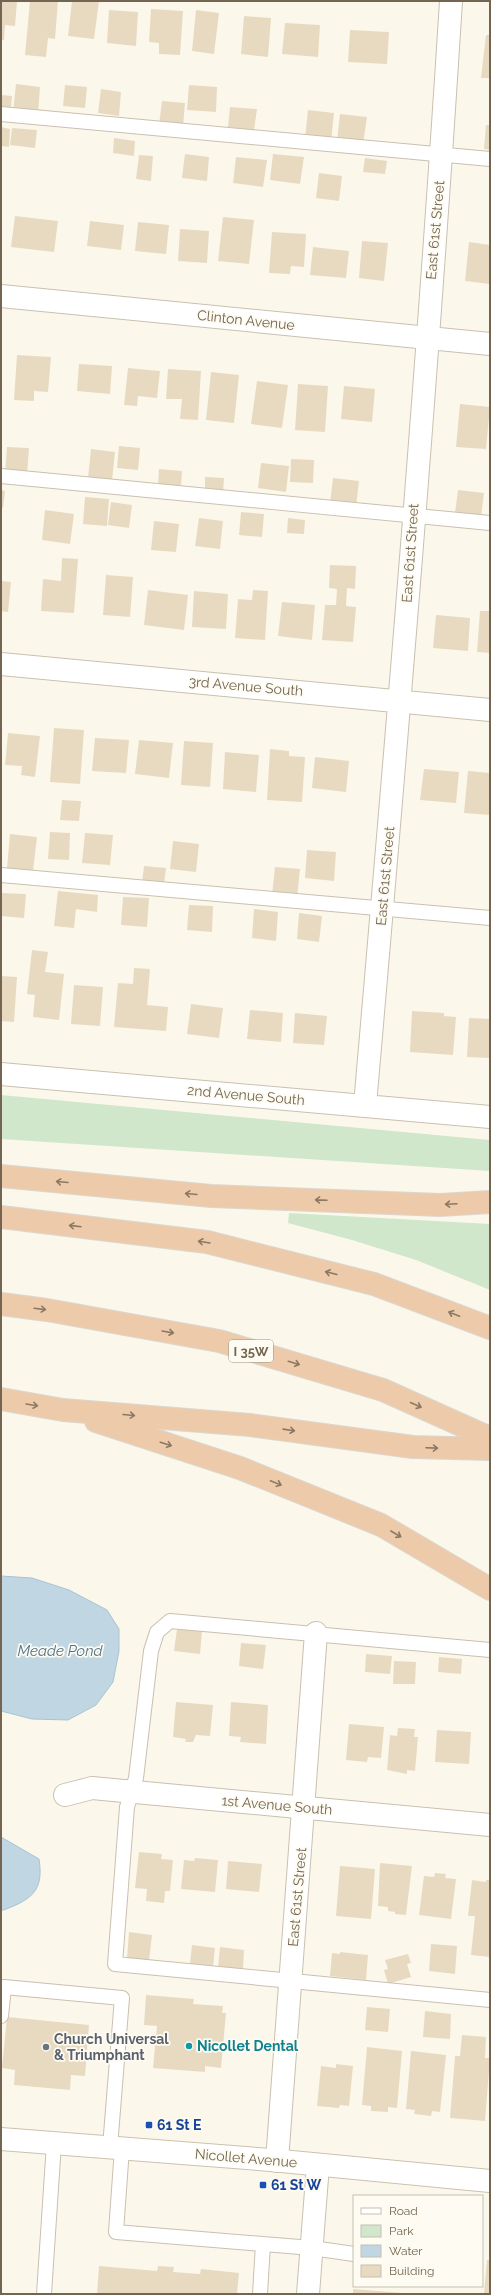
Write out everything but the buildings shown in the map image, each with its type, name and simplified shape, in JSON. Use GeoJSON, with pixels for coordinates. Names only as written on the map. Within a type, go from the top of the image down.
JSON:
{"type":"FeatureCollection","features":[{"type":"Feature","properties":{"kind":"highway"},"geometry":{"type":"LineString","coordinates":[[1,1176],[211,1196],[440,1205],[490,1202]]}},
{"type":"Feature","properties":{"kind":"highway"},"geometry":{"type":"LineString","coordinates":[[1,1217],[207,1242],[374,1284],[490,1328]]}},
{"type":"Feature","properties":{"kind":"highway","name":"I 35W"},"geometry":{"type":"LineString","coordinates":[[1,1304],[47,1310],[219,1341],[383,1390],[490,1438]]}},
{"type":"Feature","properties":{"kind":"highway"},"geometry":{"type":"LineString","coordinates":[[1,1400],[63,1410],[250,1425],[413,1447],[490,1449]]}},
{"type":"Feature","properties":{"kind":"highway"},"geometry":{"type":"LineString","coordinates":[[63,1410],[240,1468],[381,1525],[490,1589]]}},
{"type":"Feature","properties":{"kind":"street","name":"East 61st Street"},"geometry":{"type":"LineString","coordinates":[[365,1105],[383,908],[441,154],[451,1]]}},
{"type":"Feature","properties":{"kind":"street","name":"Clinton Avenue"},"geometry":{"type":"LineString","coordinates":[[1,296],[490,344]]}},
{"type":"Feature","properties":{"kind":"street","name":"3rd Avenue South"},"geometry":{"type":"LineString","coordinates":[[1,664],[399,700],[490,710]]}},
{"type":"Feature","properties":{"kind":"street","name":"2nd Avenue South"},"geometry":{"type":"LineString","coordinates":[[1,1074],[490,1117]]}},
{"type":"Feature","properties":{"kind":"street","name":"East 61st Street"},"geometry":{"type":"LineString","coordinates":[[277,2160],[316,1633]]}},
{"type":"Feature","properties":{"kind":"street","name":"1st Avenue South"},"geometry":{"type":"LineString","coordinates":[[65,1796],[92,1788],[490,1825]]}},
{"type":"Feature","properties":{"kind":"street","name":"Nicollet Avenue"},"geometry":{"type":"LineString","coordinates":[[1,2139],[277,2160],[490,2181]]}},
{"type":"Feature","properties":{"kind":"street"},"geometry":{"type":"LineString","coordinates":[[308,2294],[318,2165]]}},
{"type":"Feature","properties":{"kind":"lane"},"geometry":{"type":"LineString","coordinates":[[1,114],[490,159]]}},
{"type":"Feature","properties":{"kind":"lane"},"geometry":{"type":"LineString","coordinates":[[1,476],[490,523]]}},
{"type":"Feature","properties":{"kind":"lane"},"geometry":{"type":"LineString","coordinates":[[1,875],[490,918]]}},
{"type":"Feature","properties":{"kind":"lane"},"geometry":{"type":"LineString","coordinates":[[490,1650],[316,1633],[170,1621],[157,1632],[152,1651],[136,1778],[127,1807],[115,1964],[490,2000]]}},
{"type":"Feature","properties":{"kind":"lane"},"geometry":{"type":"LineString","coordinates":[[1,2016],[4,1987],[122,1998],[116,2148],[116,2232],[312,2248],[353,2254]]}},
{"type":"Feature","properties":{"kind":"lane"},"geometry":{"type":"LineString","coordinates":[[44,2294],[54,2143]]}},
{"type":"Feature","properties":{"kind":"lane"},"geometry":{"type":"LineString","coordinates":[[260,2294],[263,2244]]}},
{"type":"Feature","properties":{"kind":"green space"},"geometry":{"type":"Polygon","coordinates":[[[1,1095],[490,1140],[490,1171],[1,1139],[1,1095]]]}},
{"type":"Feature","properties":{"kind":"green space"},"geometry":{"type":"Polygon","coordinates":[[[289,1213],[490,1224],[490,1290],[416,1260],[352,1240],[288,1223],[289,1213]]]}},
{"type":"Feature","properties":{"kind":"water","name":"Meade Pond"},"geometry":{"type":"Polygon","coordinates":[[[1,1576],[32,1578],[69,1590],[107,1610],[119,1629],[119,1651],[113,1682],[96,1705],[68,1720],[32,1719],[1,1711],[1,1576]]]}},
{"type":"Feature","properties":{"kind":"water"},"geometry":{"type":"Polygon","coordinates":[[[1,1837],[39,1859],[40,1870],[40,1879],[34,1892],[22,1902],[4,1910],[1,1910],[1,1837]]]}},
{"type":"Feature","properties":{"kind":"place","name":"Nicollet Dental"},"geometry":{"type":"Point","coordinates":[189,2046]}},
{"type":"Feature","properties":{"kind":"place","name":"Church Universal & Triumphant"},"geometry":{"type":"Point","coordinates":[46,2047]}},
{"type":"Feature","properties":{"kind":"place","name":"61 St E"},"geometry":{"type":"Point","coordinates":[149,2125]}},
{"type":"Feature","properties":{"kind":"place","name":"61 St W"},"geometry":{"type":"Point","coordinates":[263,2185]}}]}
